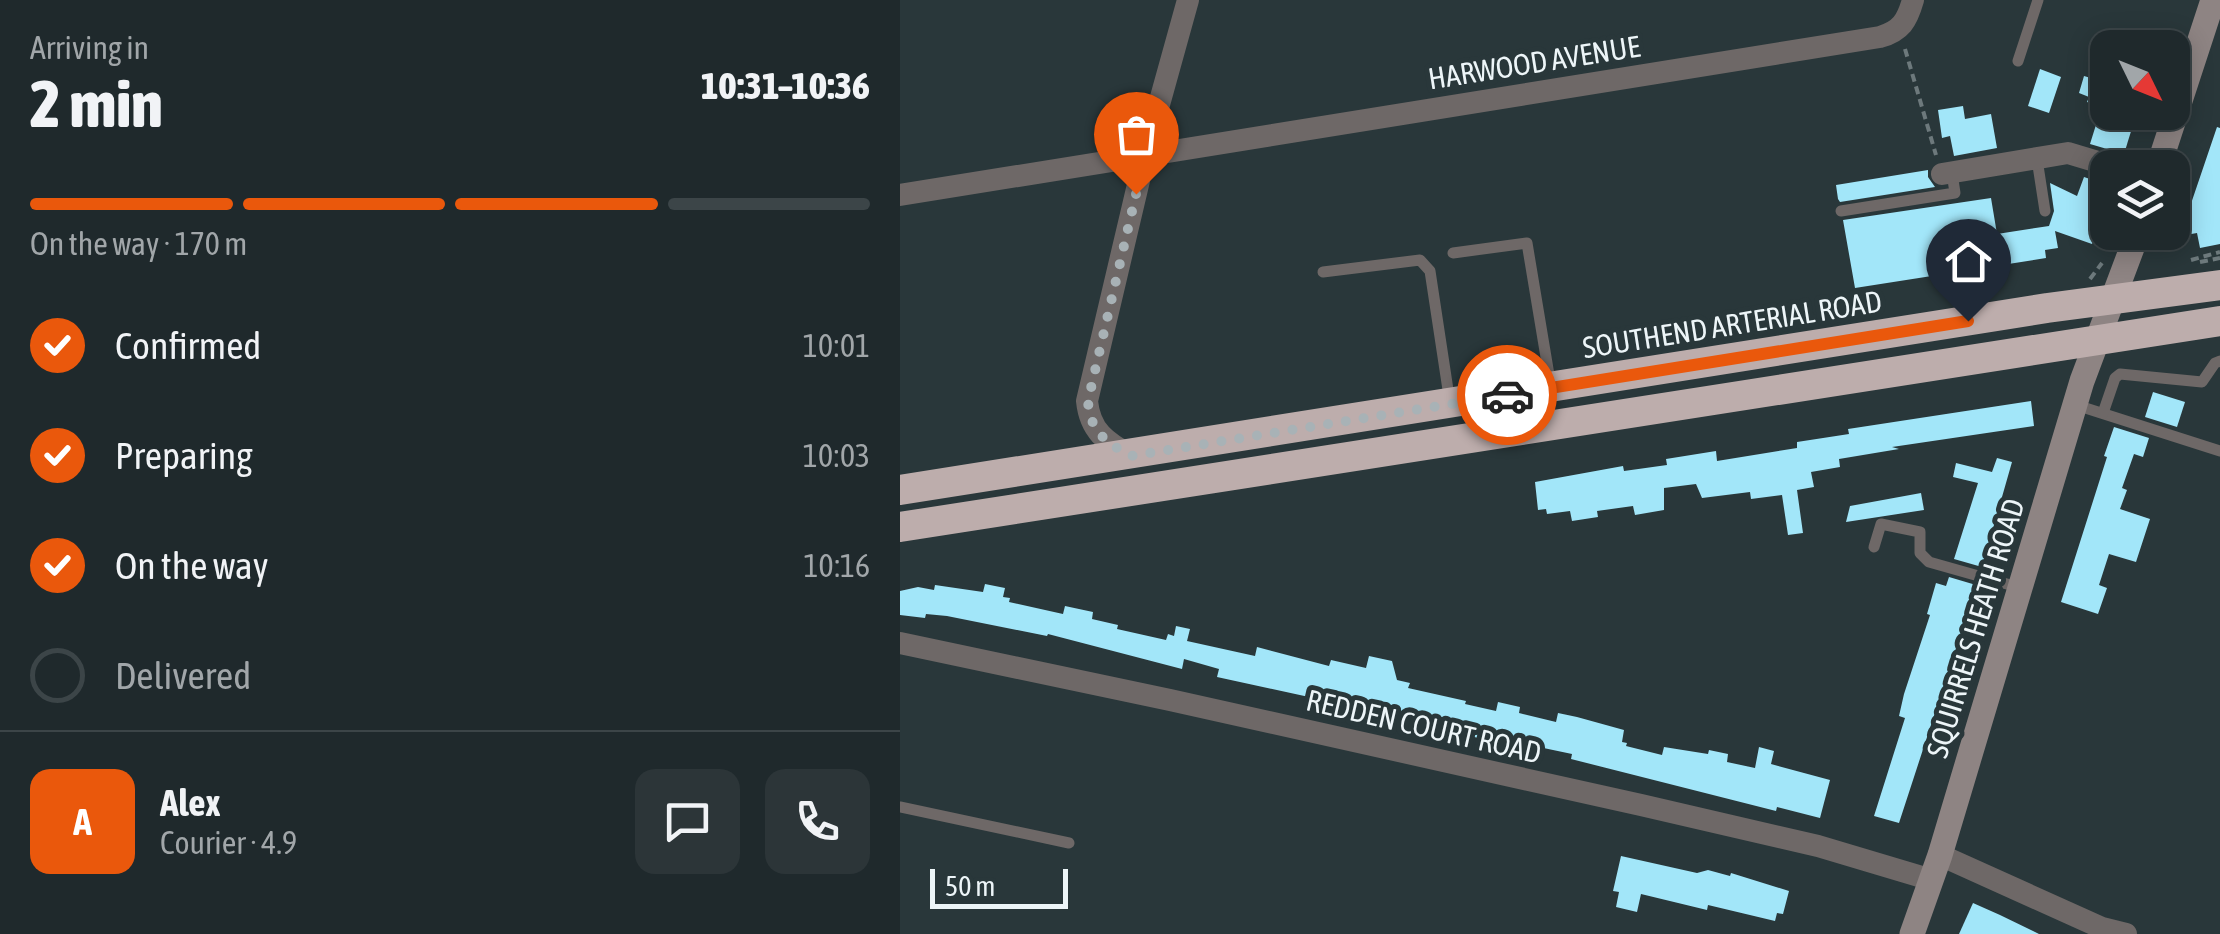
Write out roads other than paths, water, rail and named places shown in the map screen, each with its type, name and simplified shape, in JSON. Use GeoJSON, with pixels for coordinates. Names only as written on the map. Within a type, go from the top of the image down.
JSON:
{"type":"FeatureCollection","features":[{"type":"Feature","properties":{"kind":"highway","name":"SOUTHEND ARTERIAL ROAD"},"geometry":{"type":"LineString","coordinates":[[900,490],[1968,321],[2220,285]]}},
{"type":"Feature","properties":{"kind":"highway"},"geometry":{"type":"LineString","coordinates":[[2114,300],[2131,315],[2220,308]]}},
{"type":"Feature","properties":{"kind":"highway"},"geometry":{"type":"LineString","coordinates":[[1968,321],[1992,333],[2078,322],[2098,340]]}},
{"type":"Feature","properties":{"kind":"highway"},"geometry":{"type":"LineString","coordinates":[[900,526],[2220,321]]}},
{"type":"Feature","properties":{"kind":"street"},"geometry":{"type":"LineString","coordinates":[[1131,456],[1104,440],[1089,421],[1088,401],[1145,155],[1188,0]]}},
{"type":"Feature","properties":{"kind":"street","name":"HARWOOD AVENUE"},"geometry":{"type":"LineString","coordinates":[[900,196],[1880,37],[1898,30],[1908,19],[1914,0]]}},
{"type":"Feature","properties":{"kind":"street"},"geometry":{"type":"LineString","coordinates":[[2164,150],[2213,0]]}},
{"type":"Feature","properties":{"kind":"street"},"geometry":{"type":"LineString","coordinates":[[1947,174],[2077,154],[2090,158]]}},
{"type":"Feature","properties":{"kind":"street","name":"SQUIRRELS HEATH ROAD"},"geometry":{"type":"LineString","coordinates":[[1912,934],[1936,867],[2076,405],[2132,250]]}},
{"type":"Feature","properties":{"kind":"street","name":"REDDEN COURT ROAD"},"geometry":{"type":"LineString","coordinates":[[900,643],[1818,846],[1936,867],[2086,928],[2126,934]]}},
{"type":"Feature","properties":{"kind":"lane"},"geometry":{"type":"LineString","coordinates":[[2018,62],[2038,0]]}},
{"type":"Feature","properties":{"kind":"lane"},"geometry":{"type":"LineString","coordinates":[[2037,159],[2045,211]]}},
{"type":"Feature","properties":{"kind":"lane"},"geometry":{"type":"LineString","coordinates":[[1841,211],[1955,193],[1947,174]]}},
{"type":"Feature","properties":{"kind":"lane"},"geometry":{"type":"LineString","coordinates":[[1454,253],[1528,243],[1551,388]]}},
{"type":"Feature","properties":{"kind":"lane"},"geometry":{"type":"LineString","coordinates":[[1323,272],[1420,260],[1430,271],[1450,404]]}},
{"type":"Feature","properties":{"kind":"lane"},"geometry":{"type":"LineString","coordinates":[[2103,413],[2120,374],[2202,382],[2215,363],[2220,362]]}},
{"type":"Feature","properties":{"kind":"lane"},"geometry":{"type":"LineString","coordinates":[[2076,405],[2220,451]]}},
{"type":"Feature","properties":{"kind":"lane"},"geometry":{"type":"LineString","coordinates":[[1874,547],[1881,524],[1920,532],[1920,553],[1929,562],[2021,588]]}},
{"type":"Feature","properties":{"kind":"lane"},"geometry":{"type":"LineString","coordinates":[[900,806],[1069,843]]}}]}
